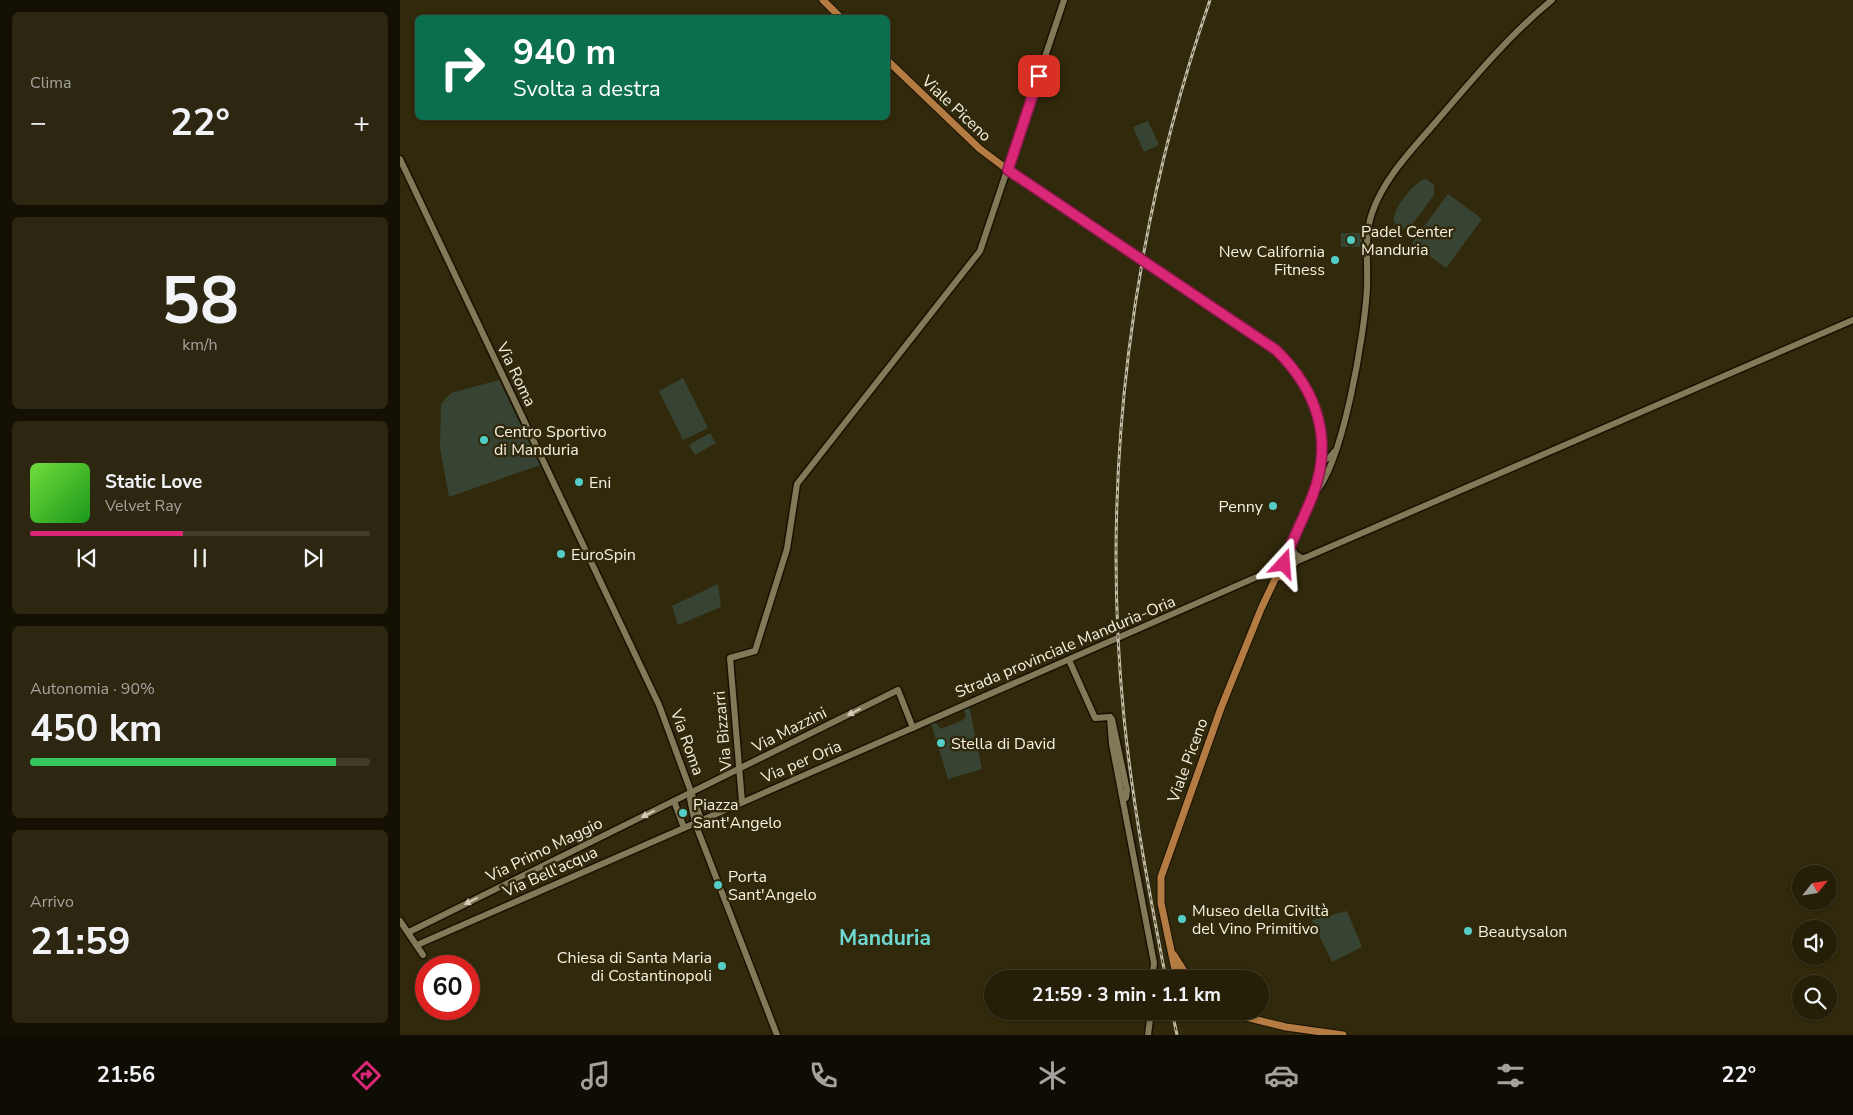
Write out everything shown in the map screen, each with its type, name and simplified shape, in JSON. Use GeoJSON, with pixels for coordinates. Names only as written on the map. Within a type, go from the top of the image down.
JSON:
{"type":"FeatureCollection","features":[{"type":"Feature","properties":{"kind":"main road"},"geometry":{"type":"LineString","coordinates":[[823,0],[838,15]]}},
{"type":"Feature","properties":{"kind":"main road","name":"Viale Piceno"},"geometry":{"type":"LineString","coordinates":[[890,63],[980,149],[1008,170],[1244,327],[1287,361],[1303,382],[1315,406],[1319,420],[1322,448],[1321,463],[1312,498],[1281,570],[1269,592],[1221,708],[1160,877],[1161,903],[1174,970]]}},
{"type":"Feature","properties":{"kind":"main road"},"geometry":{"type":"LineString","coordinates":[[1169,946],[1183,970]]}},
{"type":"Feature","properties":{"kind":"main road"},"geometry":{"type":"LineString","coordinates":[[1258,1020],[1286,1027],[1344,1035]]}},
{"type":"Feature","properties":{"kind":"street"},"geometry":{"type":"LineString","coordinates":[[1008,170],[1064,0]]}},
{"type":"Feature","properties":{"kind":"street"},"geometry":{"type":"LineString","coordinates":[[1312,498],[1332,462],[1337,447],[1361,332],[1367,289],[1368,230],[1371,214],[1384,185],[1502,45],[1552,0]]}},
{"type":"Feature","properties":{"kind":"street","name":"Via Roma"},"geometry":{"type":"LineString","coordinates":[[400,159],[659,705],[692,792],[690,799],[695,823],[777,1035]]}},
{"type":"Feature","properties":{"kind":"street","name":"Via Bizzarri"},"geometry":{"type":"LineString","coordinates":[[742,802],[730,658],[755,651],[786,549],[797,484],[980,251],[1008,170]]}},
{"type":"Feature","properties":{"kind":"street"},"geometry":{"type":"LineString","coordinates":[[1290,547],[1295,554],[1302,558],[1853,320]]}},
{"type":"Feature","properties":{"kind":"street"},"geometry":{"type":"LineString","coordinates":[[1322,448],[1329,451],[1337,447]]}},
{"type":"Feature","properties":{"kind":"street"},"geometry":{"type":"LineString","coordinates":[[1321,463],[1330,457],[1337,447]]}},
{"type":"Feature","properties":{"kind":"street"},"geometry":{"type":"LineString","coordinates":[[1321,463],[1326,465],[1332,462]]}},
{"type":"Feature","properties":{"kind":"street","name":"Strada provinciale Manduria-Oria"},"geometry":{"type":"LineString","coordinates":[[884,740],[1261,576],[1281,570],[1302,558]]}},
{"type":"Feature","properties":{"kind":"street"},"geometry":{"type":"LineString","coordinates":[[1261,576],[1266,579],[1269,592]]}},
{"type":"Feature","properties":{"kind":"street"},"geometry":{"type":"LineString","coordinates":[[1069,660],[1095,718],[1110,717],[1118,740],[1127,790],[1125,804],[1154,963],[1153,970]]}},
{"type":"Feature","properties":{"kind":"street","name":"Via Mazzini"},"geometry":{"type":"LineString","coordinates":[[692,792],[898,690],[913,728]]}},
{"type":"Feature","properties":{"kind":"street","name":"Via per Oria"},"geometry":{"type":"LineString","coordinates":[[701,819],[884,740]]}},
{"type":"Feature","properties":{"kind":"street"},"geometry":{"type":"LineString","coordinates":[[692,792],[701,819],[695,823]]}},
{"type":"Feature","properties":{"kind":"street","name":"Via Primo Maggio"},"geometry":{"type":"LineString","coordinates":[[409,932],[692,792]]}},
{"type":"Feature","properties":{"kind":"street"},"geometry":{"type":"LineString","coordinates":[[674,801],[684,828]]}},
{"type":"Feature","properties":{"kind":"street","name":"Via Bell'acqua"},"geometry":{"type":"LineString","coordinates":[[417,945],[695,823]]}},
{"type":"Feature","properties":{"kind":"street"},"geometry":{"type":"LineString","coordinates":[[400,921],[423,955]]}},
{"type":"Feature","properties":{"kind":"street"},"geometry":{"type":"LineString","coordinates":[[1148,1035],[1149,1020]]}},
{"type":"Feature","properties":{"kind":"green space"},"geometry":{"type":"Polygon","coordinates":[[[1148,121],[1159,145],[1144,152],[1133,127],[1148,121]]]}},
{"type":"Feature","properties":{"kind":"green space"},"geometry":{"type":"Polygon","coordinates":[[[1426,179],[1434,185],[1434,195],[1411,226],[1406,228],[1399,227],[1394,221],[1396,210],[1410,190],[1426,179]]]}},
{"type":"Feature","properties":{"kind":"green space"},"geometry":{"type":"Polygon","coordinates":[[[1448,194],[1482,219],[1446,268],[1412,243],[1448,194]]]}},
{"type":"Feature","properties":{"kind":"green space","name":"Padel Center Manduria"},"geometry":{"type":"Polygon","coordinates":[[[1341,233],[1362,233],[1362,247],[1341,247],[1341,233]]]}},
{"type":"Feature","properties":{"kind":"green space"},"geometry":{"type":"Polygon","coordinates":[[[683,378],[708,428],[683,440],[659,391],[683,378]]]}},
{"type":"Feature","properties":{"kind":"green space","name":"Centro Sportivo di Manduria"},"geometry":{"type":"Polygon","coordinates":[[[499,380],[540,465],[449,497],[440,448],[441,404],[451,393],[499,380]]]}},
{"type":"Feature","properties":{"kind":"green space"},"geometry":{"type":"Polygon","coordinates":[[[710,433],[716,443],[695,455],[689,445],[710,433]]]}},
{"type":"Feature","properties":{"kind":"green space"},"geometry":{"type":"Polygon","coordinates":[[[718,584],[721,607],[678,625],[672,606],[718,584]]]}},
{"type":"Feature","properties":{"kind":"green space"},"geometry":{"type":"Polygon","coordinates":[[[969,706],[982,769],[948,779],[931,723],[935,722],[941,729],[963,720],[966,717],[964,708],[969,706]]]}},
{"type":"Feature","properties":{"kind":"green space"},"geometry":{"type":"Polygon","coordinates":[[[1347,911],[1362,947],[1332,962],[1312,920],[1347,911]]]}},
{"type":"Feature","properties":{"kind":"railway"},"geometry":{"type":"LineString","coordinates":[[1164,970],[1142,849],[1124,718],[1118,627],[1116,536],[1120,445],[1128,354],[1142,264],[1160,175],[1183,87],[1210,0]]}},
{"type":"Feature","properties":{"kind":"railway"},"geometry":{"type":"LineString","coordinates":[[1174,1020],[1177,1035]]}},
{"type":"Feature","properties":{"kind":"place","name":"Padel Center Manduria"},"geometry":{"type":"Point","coordinates":[1351,240]}},
{"type":"Feature","properties":{"kind":"place","name":"New California Fitness"},"geometry":{"type":"Point","coordinates":[1335,260]}},
{"type":"Feature","properties":{"kind":"place","name":"Centro Sportivo di Manduria"},"geometry":{"type":"Point","coordinates":[484,440]}},
{"type":"Feature","properties":{"kind":"place","name":"Eni"},"geometry":{"type":"Point","coordinates":[579,482]}},
{"type":"Feature","properties":{"kind":"place","name":"Penny"},"geometry":{"type":"Point","coordinates":[1273,506]}},
{"type":"Feature","properties":{"kind":"place","name":"EuroSpin"},"geometry":{"type":"Point","coordinates":[561,554]}},
{"type":"Feature","properties":{"kind":"place","name":"Stella di David"},"geometry":{"type":"Point","coordinates":[941,743]}},
{"type":"Feature","properties":{"kind":"place","name":"Piazza Sant'Angelo"},"geometry":{"type":"Point","coordinates":[683,813]}},
{"type":"Feature","properties":{"kind":"place","name":"Porta Sant'Angelo"},"geometry":{"type":"Point","coordinates":[718,885]}},
{"type":"Feature","properties":{"kind":"place","name":"Museo della Civiltà del Vino Primitivo"},"geometry":{"type":"Point","coordinates":[1182,919]}},
{"type":"Feature","properties":{"kind":"place","name":"Beautysalon"},"geometry":{"type":"Point","coordinates":[1468,931]}},
{"type":"Feature","properties":{"kind":"place","name":"Chiesa di Santa Maria di Costantinopoli"},"geometry":{"type":"Point","coordinates":[722,966]}},
{"type":"Feature","properties":{"kind":"district","name":"Manduria"},"geometry":{"type":"Point","coordinates":[885,938]}},
{"type":"Feature","properties":{"kind":"route"},"geometry":{"type":"LineString","coordinates":[[1039,76],[1008,170],[1163,272],[1276,350],[1298,372],[1309,393],[1319,420],[1322,448],[1320,464],[1313,495],[1288,550],[1284,564]]}}]}
